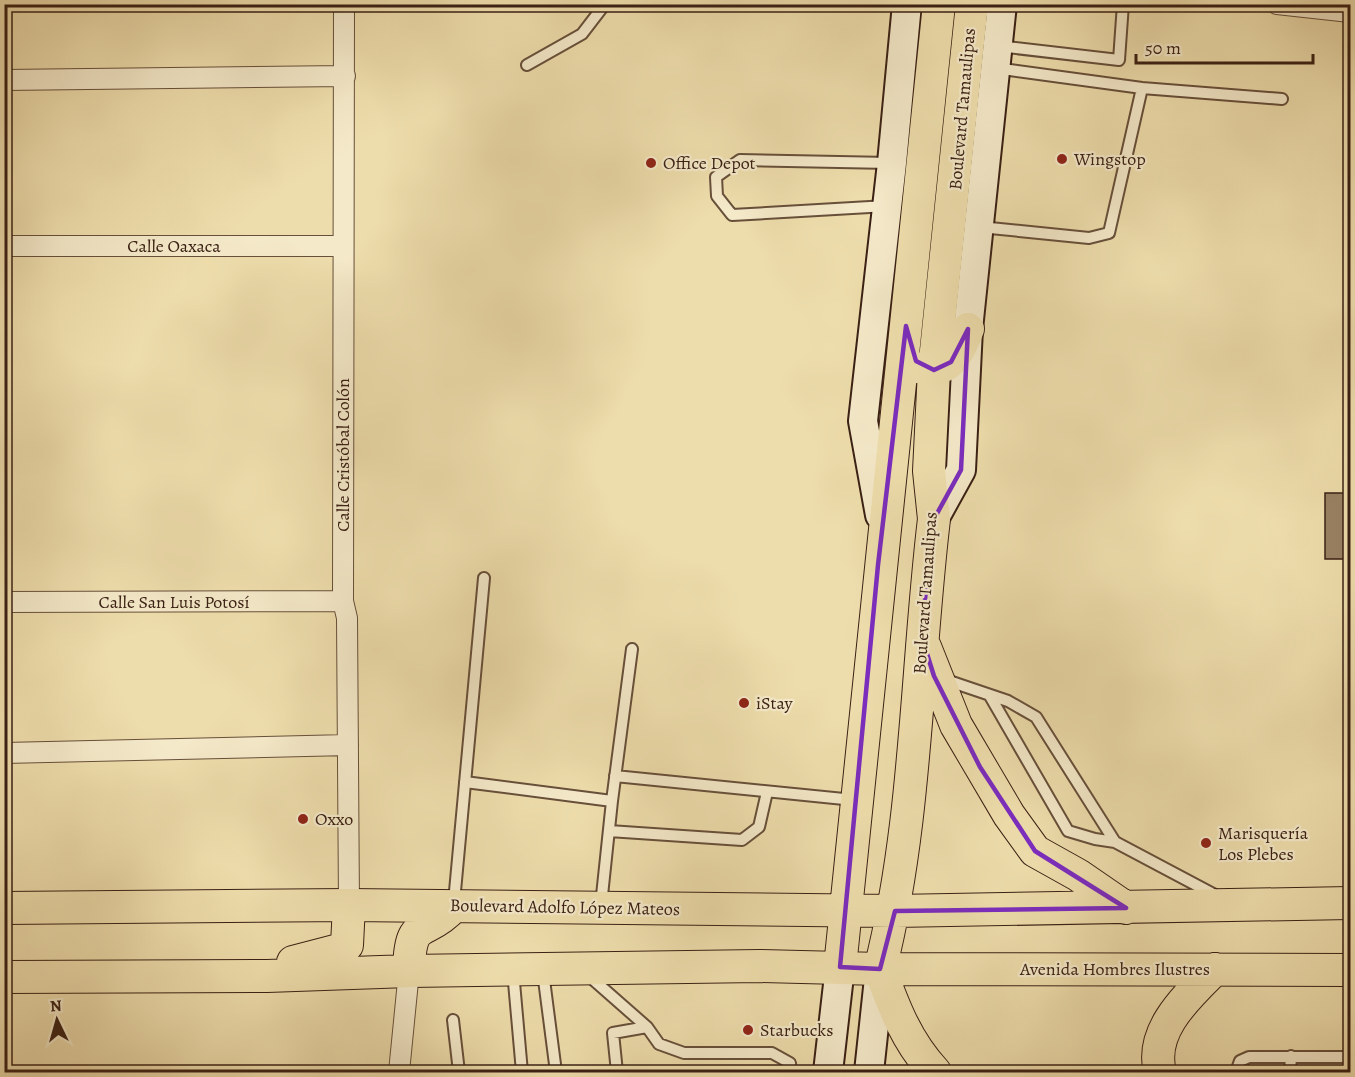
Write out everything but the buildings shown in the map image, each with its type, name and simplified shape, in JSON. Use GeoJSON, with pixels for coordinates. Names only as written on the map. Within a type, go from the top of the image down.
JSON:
{"type":"FeatureCollection","features":[{"type":"Feature","properties":{"kind":"main road","name":"Boulevard Tamaulipas"},"geometry":{"type":"LineString","coordinates":[[840,967],[882,525],[906,326],[902,204],[907,163],[939,4]]}},
{"type":"Feature","properties":{"kind":"main road","name":"Boulevard Tamaulipas"},"geometry":{"type":"LineString","coordinates":[[880,969],[894,911],[934,519],[929,471],[934,370],[972,4]]}},
{"type":"Feature","properties":{"kind":"main road"},"geometry":{"type":"LineString","coordinates":[[906,326],[916,362],[922,368],[934,370],[951,362],[968,329]]}},
{"type":"Feature","properties":{"kind":"main road"},"geometry":{"type":"LineString","coordinates":[[922,638],[934,676],[956,725],[980,767],[1035,851],[1078,875],[1126,908],[1350,903]]}},
{"type":"Feature","properties":{"kind":"main road"},"geometry":{"type":"LineString","coordinates":[[267,976],[287,963],[339,950],[347,945],[349,905]]}},
{"type":"Feature","properties":{"kind":"main road","name":"Boulevard Adolfo López Mateos"},"geometry":{"type":"LineString","coordinates":[[4,908],[349,905],[894,911],[1126,908]]}},
{"type":"Feature","properties":{"kind":"main road"},"geometry":{"type":"LineString","coordinates":[[409,970],[410,943],[416,932],[443,918],[454,906]]}},
{"type":"Feature","properties":{"kind":"main road"},"geometry":{"type":"LineString","coordinates":[[4,977],[267,976],[409,970],[579,968],[840,967],[880,969],[898,1020],[923,1059],[935,1072]]}},
{"type":"Feature","properties":{"kind":"main road","name":"Avenida Hombres Ilustres"},"geometry":{"type":"LineString","coordinates":[[880,969],[1350,970]]}},
{"type":"Feature","properties":{"kind":"main road"},"geometry":{"type":"LineString","coordinates":[[1160,1072],[1156,1059],[1166,1025],[1188,996],[1215,969]]}},
{"type":"Feature","properties":{"kind":"street","name":"Calle Cristóbal Colón"},"geometry":{"type":"LineString","coordinates":[[344,4],[343,601],[346,618],[349,905]]}},
{"type":"Feature","properties":{"kind":"street"},"geometry":{"type":"LineString","coordinates":[[907,4],[907,163]]}},
{"type":"Feature","properties":{"kind":"street"},"geometry":{"type":"LineString","coordinates":[[934,519],[961,470],[968,329],[1002,4]]}},
{"type":"Feature","properties":{"kind":"street"},"geometry":{"type":"LineString","coordinates":[[1277,4],[1350,12]]}},
{"type":"Feature","properties":{"kind":"street"},"geometry":{"type":"LineString","coordinates":[[4,80],[345,76]]}},
{"type":"Feature","properties":{"kind":"street"},"geometry":{"type":"LineString","coordinates":[[882,525],[863,421],[902,204]]}},
{"type":"Feature","properties":{"kind":"street","name":"Calle Oaxaca"},"geometry":{"type":"LineString","coordinates":[[4,246],[343,246]]}},
{"type":"Feature","properties":{"kind":"street","name":"Calle San Luis Potosí"},"geometry":{"type":"LineString","coordinates":[[4,602],[343,601]]}},
{"type":"Feature","properties":{"kind":"street"},"geometry":{"type":"LineString","coordinates":[[4,753],[348,745]]}},
{"type":"Feature","properties":{"kind":"street","name":"Boulevard Tamaulipas"},"geometry":{"type":"LineString","coordinates":[[828,1072],[840,967]]}},
{"type":"Feature","properties":{"kind":"street","name":"Boulevard Tamaulipas"},"geometry":{"type":"LineString","coordinates":[[868,1072],[880,969]]}},
{"type":"Feature","properties":{"kind":"street"},"geometry":{"type":"LineString","coordinates":[[399,1072],[409,970]]}},
{"type":"Feature","properties":{"kind":"lane"},"geometry":{"type":"LineString","coordinates":[[527,65],[582,34],[605,4]]}},
{"type":"Feature","properties":{"kind":"lane"},"geometry":{"type":"LineString","coordinates":[[996,57],[1119,60],[1123,4]]}},
{"type":"Feature","properties":{"kind":"lane"},"geometry":{"type":"LineString","coordinates":[[996,57],[1142,88],[1282,99]]}},
{"type":"Feature","properties":{"kind":"lane"},"geometry":{"type":"LineString","coordinates":[[980,227],[1089,238],[1109,233],[1142,88]]}},
{"type":"Feature","properties":{"kind":"lane"},"geometry":{"type":"LineString","coordinates":[[902,204],[732,215],[717,196],[716,177],[740,160],[907,163]]}},
{"type":"Feature","properties":{"kind":"lane"},"geometry":{"type":"LineString","coordinates":[[454,906],[484,578]]}},
{"type":"Feature","properties":{"kind":"lane"},"geometry":{"type":"LineString","coordinates":[[601,907],[632,649]]}},
{"type":"Feature","properties":{"kind":"lane"},"geometry":{"type":"LineString","coordinates":[[934,676],[1008,700],[1036,717],[1115,842]]}},
{"type":"Feature","properties":{"kind":"lane"},"geometry":{"type":"LineString","coordinates":[[990,696],[1068,831],[1115,842],[1231,904]]}},
{"type":"Feature","properties":{"kind":"lane"},"geometry":{"type":"LineString","coordinates":[[615,776],[855,800]]}},
{"type":"Feature","properties":{"kind":"lane"},"geometry":{"type":"LineString","coordinates":[[465,782],[612,801]]}},
{"type":"Feature","properties":{"kind":"lane"},"geometry":{"type":"LineString","coordinates":[[609,831],[742,840],[759,827],[767,792]]}},
{"type":"Feature","properties":{"kind":"lane"},"geometry":{"type":"LineString","coordinates":[[579,968],[647,1027],[659,1044],[684,1053],[772,1053],[790,1063],[791,1072]]}},
{"type":"Feature","properties":{"kind":"lane"},"geometry":{"type":"LineString","coordinates":[[522,1072],[528,969]]}},
{"type":"Feature","properties":{"kind":"lane"},"geometry":{"type":"LineString","coordinates":[[528,969],[556,1072]]}},
{"type":"Feature","properties":{"kind":"lane"},"geometry":{"type":"LineString","coordinates":[[453,1020],[459,1072]]}},
{"type":"Feature","properties":{"kind":"lane"},"geometry":{"type":"LineString","coordinates":[[617,1072],[614,1033],[647,1027]]}},
{"type":"Feature","properties":{"kind":"lane"},"geometry":{"type":"LineString","coordinates":[[1290,1072],[1291,1056]]}},
{"type":"Feature","properties":{"kind":"lane"},"geometry":{"type":"LineString","coordinates":[[1236,1072],[1240,1061],[1249,1057],[1350,1057]]}},
{"type":"Feature","properties":{"kind":"highlighted area"},"geometry":{"type":"Polygon","coordinates":[[[906,326],[916,361],[934,370],[951,362],[968,329],[961,470],[934,519],[927,575],[922,638],[934,676],[980,767],[1035,851],[1126,908],[895,911],[880,969],[840,967],[878,565],[906,326]]]}},
{"type":"Feature","properties":{"kind":"place","name":"Wingstop"},"geometry":{"type":"Point","coordinates":[1062,159]}},
{"type":"Feature","properties":{"kind":"place","name":"Office Depot"},"geometry":{"type":"Point","coordinates":[651,163]}},
{"type":"Feature","properties":{"kind":"place","name":"iStay"},"geometry":{"type":"Point","coordinates":[744,703]}},
{"type":"Feature","properties":{"kind":"place","name":"Oxxo"},"geometry":{"type":"Point","coordinates":[303,819]}},
{"type":"Feature","properties":{"kind":"place","name":"Marisquería Los Plebes"},"geometry":{"type":"Point","coordinates":[1206,843]}},
{"type":"Feature","properties":{"kind":"place","name":"Starbucks"},"geometry":{"type":"Point","coordinates":[748,1030]}}]}
